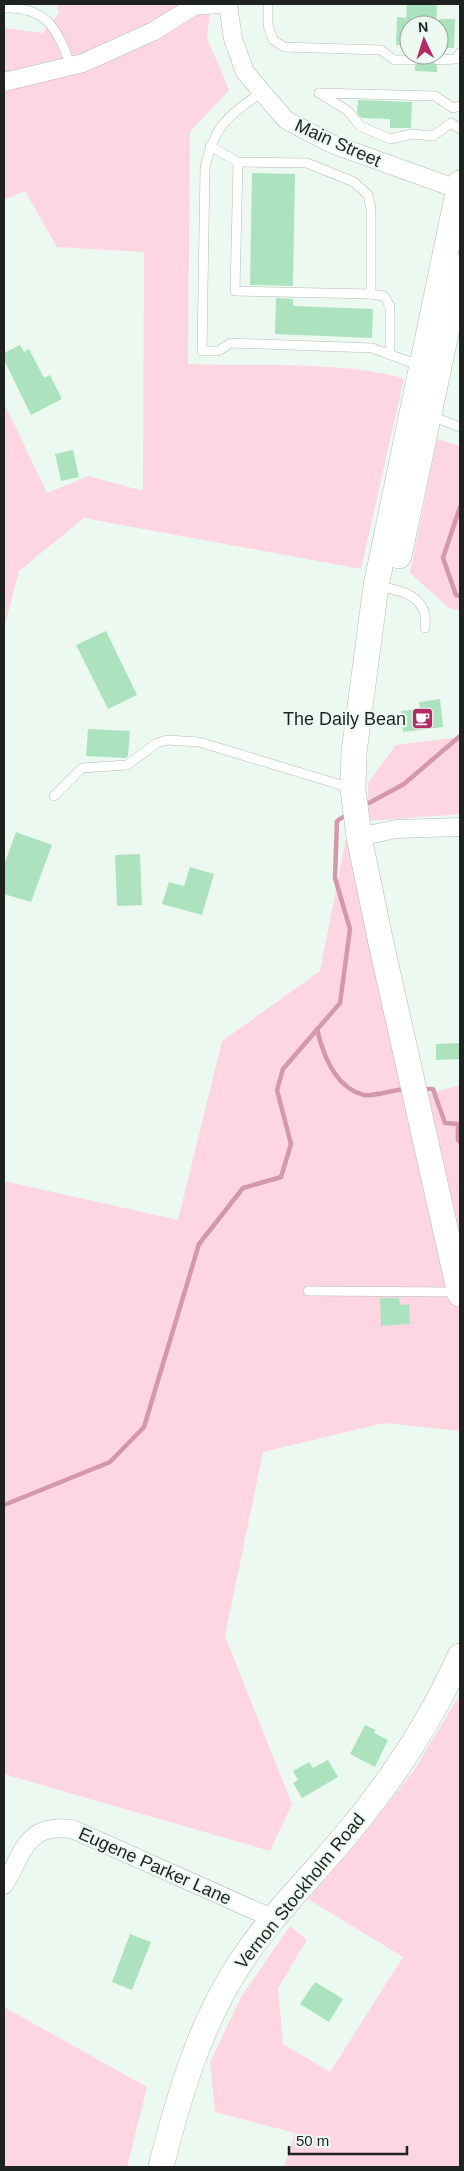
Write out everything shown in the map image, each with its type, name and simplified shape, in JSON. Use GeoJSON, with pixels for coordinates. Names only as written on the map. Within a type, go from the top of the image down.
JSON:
{"type":"FeatureCollection","features":[{"type":"Feature","properties":{"kind":"main road"},"geometry":{"type":"LineString","coordinates":[[460,188],[422,366],[384,588],[360,708],[354,752],[353,788],[359,837],[413,1089],[460,1293]]}},
{"type":"Feature","properties":{"kind":"main road"},"geometry":{"type":"LineString","coordinates":[[384,588],[430,416],[460,267]]}},
{"type":"Feature","properties":{"kind":"main road","name":"Vernon Stockholm Road"},"geometry":{"type":"LineString","coordinates":[[160,2167],[191,2061],[213,2009],[242,1959],[348,1833],[401,1763],[444,1693],[460,1656]]}},
{"type":"Feature","properties":{"kind":"street"},"geometry":{"type":"LineString","coordinates":[[4,82],[83,63],[154,31],[194,6],[218,4]]}},
{"type":"Feature","properties":{"kind":"street","name":"Main Street"},"geometry":{"type":"LineString","coordinates":[[228,4],[233,39],[244,72],[286,120],[332,144],[460,188]]}},
{"type":"Feature","properties":{"kind":"street"},"geometry":{"type":"LineString","coordinates":[[359,837],[396,829],[460,827]]}},
{"type":"Feature","properties":{"kind":"street","name":"Eugene Parker Lane"},"geometry":{"type":"LineString","coordinates":[[4,1885],[25,1843],[39,1832],[56,1827],[72,1829],[274,1919]]}},
{"type":"Feature","properties":{"kind":"lane"},"geometry":{"type":"LineString","coordinates":[[268,4],[268,25],[273,40],[284,47],[381,50],[394,60],[399,60]]}},
{"type":"Feature","properties":{"kind":"lane"},"geometry":{"type":"LineString","coordinates":[[4,8],[23,8],[46,19],[60,36],[71,66]]}},
{"type":"Feature","properties":{"kind":"lane"},"geometry":{"type":"LineString","coordinates":[[449,59],[456,59],[460,53]]}},
{"type":"Feature","properties":{"kind":"lane"},"geometry":{"type":"LineString","coordinates":[[460,106],[453,108],[435,96],[319,92],[348,111],[360,126],[390,139],[412,134],[433,136],[451,123],[460,129]]}},
{"type":"Feature","properties":{"kind":"lane"},"geometry":{"type":"LineString","coordinates":[[261,93],[235,111],[225,121],[210,146],[205,168],[202,351],[218,351],[231,343],[372,348],[422,366]]}},
{"type":"Feature","properties":{"kind":"lane"},"geometry":{"type":"LineString","coordinates":[[210,146],[238,162],[307,163],[354,182],[368,195],[371,209],[371,294]]}},
{"type":"Feature","properties":{"kind":"lane"},"geometry":{"type":"LineString","coordinates":[[238,162],[235,291],[371,294],[384,296],[390,306],[390,356]]}},
{"type":"Feature","properties":{"kind":"lane"},"geometry":{"type":"LineString","coordinates":[[430,416],[460,427]]}},
{"type":"Feature","properties":{"kind":"lane"},"geometry":{"type":"LineString","coordinates":[[384,588],[417,599],[426,615],[425,628]]}},
{"type":"Feature","properties":{"kind":"lane"},"geometry":{"type":"LineString","coordinates":[[54,796],[82,768],[127,765],[157,743],[167,740],[199,742],[353,788]]}},
{"type":"Feature","properties":{"kind":"lane"},"geometry":{"type":"LineString","coordinates":[[308,1291],[460,1293]]}},
{"type":"Feature","properties":{"kind":"shaded area"},"geometry":{"type":"Polygon","coordinates":[[[56,4],[211,4],[207,38],[229,90],[190,132],[188,364],[324,366],[378,372],[404,378],[361,569],[84,518],[19,571],[4,628],[4,403],[47,493],[89,476],[143,491],[144,252],[57,247],[25,191],[4,200],[4,28],[43,33],[59,13],[56,4]]]}},
{"type":"Feature","properties":{"kind":"shaded area"},"geometry":{"type":"Polygon","coordinates":[[[437,439],[460,446],[460,610],[449,608],[410,573],[437,439]]]}},
{"type":"Feature","properties":{"kind":"shaded area"},"geometry":{"type":"Polygon","coordinates":[[[460,737],[460,814],[369,821],[368,783],[396,745],[460,737]]]}},
{"type":"Feature","properties":{"kind":"shaded area"},"geometry":{"type":"Polygon","coordinates":[[[347,834],[404,1100],[460,1085],[460,1431],[384,1423],[263,1452],[225,1636],[292,1804],[270,1851],[4,1774],[4,1181],[178,1220],[222,1041],[320,971],[347,834]]]}},
{"type":"Feature","properties":{"kind":"shaded area"},"geometry":{"type":"Polygon","coordinates":[[[460,1694],[460,2167],[284,2167],[295,2133],[215,2112],[210,2062],[241,1997],[290,1926],[307,1940],[278,1988],[283,2044],[330,2072],[403,1957],[308,1899],[356,1844],[415,1769],[460,1694]]]}},
{"type":"Feature","properties":{"kind":"shaded area"},"geometry":{"type":"Polygon","coordinates":[[[4,2007],[147,2087],[127,2167],[4,2167],[4,2007]]]}},
{"type":"Feature","properties":{"kind":"building"},"geometry":{"type":"Polygon","coordinates":[[[407,4],[437,4],[436,15],[406,15],[407,4]]]}},
{"type":"Feature","properties":{"kind":"building"},"geometry":{"type":"Polygon","coordinates":[[[397,17],[399,17],[399,45],[396,45],[397,17]]]}},
{"type":"Feature","properties":{"kind":"building"},"geometry":{"type":"Polygon","coordinates":[[[449,19],[455,19],[454,48],[449,48],[449,19]]]}},
{"type":"Feature","properties":{"kind":"building"},"geometry":{"type":"Polygon","coordinates":[[[436,65],[437,72],[415,71],[415,66],[436,65]]]}},
{"type":"Feature","properties":{"kind":"building"},"geometry":{"type":"Polygon","coordinates":[[[358,100],[412,102],[411,128],[390,128],[390,119],[361,118],[357,113],[358,100]]]}},
{"type":"Feature","properties":{"kind":"building"},"geometry":{"type":"Polygon","coordinates":[[[252,173],[295,174],[293,286],[250,285],[252,173]]]}},
{"type":"Feature","properties":{"kind":"building"},"geometry":{"type":"Polygon","coordinates":[[[276,298],[293,299],[293,306],[373,309],[372,338],[275,334],[276,298]]]}},
{"type":"Feature","properties":{"kind":"building"},"geometry":{"type":"Polygon","coordinates":[[[20,345],[24,352],[29,349],[44,378],[50,375],[62,399],[31,415],[4,360],[4,353],[20,345]]]}},
{"type":"Feature","properties":{"kind":"building"},"geometry":{"type":"Polygon","coordinates":[[[73,450],[79,477],[61,481],[55,454],[73,450]]]}},
{"type":"Feature","properties":{"kind":"building"},"geometry":{"type":"Polygon","coordinates":[[[106,631],[137,695],[108,709],[76,645],[106,631]]]}},
{"type":"Feature","properties":{"kind":"building","name":"The Daily Bean"},"geometry":{"type":"Polygon","coordinates":[[[440,699],[443,727],[403,732],[401,711],[420,709],[419,702],[440,699]]]}},
{"type":"Feature","properties":{"kind":"building"},"geometry":{"type":"Polygon","coordinates":[[[88,729],[130,731],[128,756],[126,758],[86,756],[88,729]]]}},
{"type":"Feature","properties":{"kind":"building"},"geometry":{"type":"Polygon","coordinates":[[[16,832],[52,845],[31,902],[4,894],[4,865],[16,832]]]}},
{"type":"Feature","properties":{"kind":"building"},"geometry":{"type":"Polygon","coordinates":[[[140,854],[142,905],[117,906],[115,855],[140,854]]]}},
{"type":"Feature","properties":{"kind":"building"},"geometry":{"type":"Polygon","coordinates":[[[190,867],[214,874],[202,915],[162,904],[169,882],[184,886],[190,867]]]}},
{"type":"Feature","properties":{"kind":"building"},"geometry":{"type":"Polygon","coordinates":[[[460,1043],[460,1059],[436,1060],[436,1044],[460,1043]]]}},
{"type":"Feature","properties":{"kind":"building"},"geometry":{"type":"Polygon","coordinates":[[[380,1298],[399,1298],[400,1305],[409,1304],[410,1324],[381,1326],[380,1298]]]}},
{"type":"Feature","properties":{"kind":"building"},"geometry":{"type":"Polygon","coordinates":[[[365,1725],[376,1730],[374,1733],[388,1740],[375,1767],[350,1754],[365,1725]]]}},
{"type":"Feature","properties":{"kind":"building"},"geometry":{"type":"Polygon","coordinates":[[[328,1760],[338,1777],[302,1798],[293,1783],[298,1780],[293,1771],[309,1762],[313,1768],[328,1760]]]}},
{"type":"Feature","properties":{"kind":"building"},"geometry":{"type":"Polygon","coordinates":[[[130,1934],[151,1942],[132,1990],[112,1982],[130,1934]]]}},
{"type":"Feature","properties":{"kind":"building"},"geometry":{"type":"Polygon","coordinates":[[[315,1982],[343,1999],[329,2022],[300,2004],[315,1982]]]}},
{"type":"Feature","properties":{"kind":"waterway"},"geometry":{"type":"LineString","coordinates":[[460,507],[443,558],[456,595],[460,596]]}},
{"type":"Feature","properties":{"kind":"waterway"},"geometry":{"type":"LineString","coordinates":[[369,803],[404,784],[460,736]]}},
{"type":"Feature","properties":{"kind":"waterway"},"geometry":{"type":"LineString","coordinates":[[4,1505],[110,1462],[144,1427],[199,1244],[243,1188],[281,1177],[291,1144],[277,1090],[283,1069],[340,1003],[350,929],[335,878],[337,821],[343,817]]}},
{"type":"Feature","properties":{"kind":"waterway"},"geometry":{"type":"LineString","coordinates":[[317,1029],[327,1059],[338,1078],[345,1085],[364,1095],[406,1089]]}},
{"type":"Feature","properties":{"kind":"waterway"},"geometry":{"type":"LineString","coordinates":[[422,1089],[433,1089],[445,1123],[458,1124],[458,1140],[460,1142]]}},
{"type":"Feature","properties":{"kind":"place","name":"The Daily Bean"},"geometry":{"type":"Point","coordinates":[422,719]}}]}
